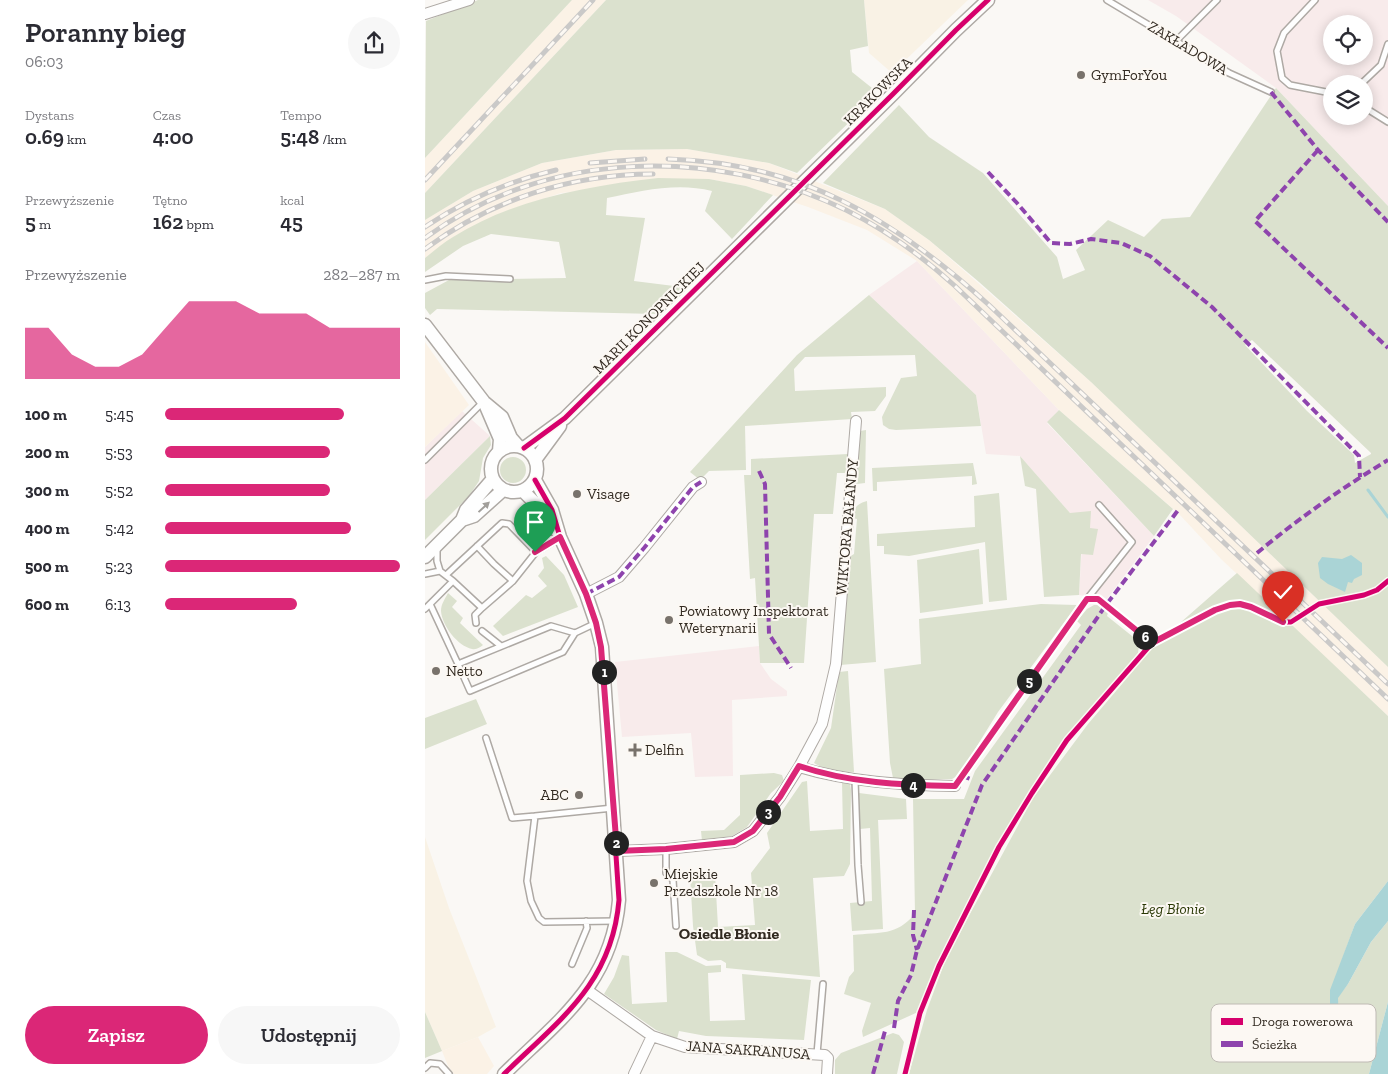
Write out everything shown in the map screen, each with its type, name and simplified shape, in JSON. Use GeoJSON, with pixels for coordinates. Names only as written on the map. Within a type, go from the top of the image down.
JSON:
{"type":"FeatureCollection","features":[{"type":"Feature","properties":{"kind":"street"},"geometry":{"type":"LineString","coordinates":[[425,14],[469,0]]}},
{"type":"Feature","properties":{"kind":"street","name":"KRAKOWSKA"},"geometry":{"type":"LineString","coordinates":[[787,199],[988,0]]}},
{"type":"Feature","properties":{"kind":"street","name":"MARII KONOPNICKIEJ"},"geometry":{"type":"LineString","coordinates":[[535,460],[565,418],[787,199]]}},
{"type":"Feature","properties":{"kind":"street"},"geometry":{"type":"LineString","coordinates":[[425,325],[484,402],[502,417],[511,438],[521,447],[535,460],[537,467],[535,480],[532,485],[523,491],[510,492],[503,490],[492,480],[490,468],[492,461],[499,451],[506,447],[521,447]]}},
{"type":"Feature","properties":{"kind":"street"},"geometry":{"type":"LineString","coordinates":[[484,402],[500,439],[499,451]]}},
{"type":"Feature","properties":{"kind":"street","name":"MARII KONOPNICKIEJ"},"geometry":{"type":"LineString","coordinates":[[521,447],[565,418]]}},
{"type":"Feature","properties":{"kind":"street","name":"WIKTORA BAŁANDY"},"geometry":{"type":"LineString","coordinates":[[617,851],[666,849],[734,842],[753,831],[780,797],[799,766],[822,724],[836,664],[856,421]]}},
{"type":"Feature","properties":{"kind":"street"},"geometry":{"type":"LineString","coordinates":[[425,557],[462,520],[466,510],[492,480]]}},
{"type":"Feature","properties":{"kind":"street"},"geometry":{"type":"LineString","coordinates":[[504,1074],[571,1009],[587,990],[605,960],[613,937],[617,921],[619,888],[603,657],[596,623],[586,594],[560,537],[552,510],[535,480]]}},
{"type":"Feature","properties":{"kind":"street"},"geometry":{"type":"LineString","coordinates":[[586,594],[619,577],[693,486],[701,482]]}},
{"type":"Feature","properties":{"kind":"street"},"geometry":{"type":"LineString","coordinates":[[462,520],[473,516],[503,490]]}},
{"type":"Feature","properties":{"kind":"street"},"geometry":{"type":"LineString","coordinates":[[523,491],[536,504],[560,537]]}},
{"type":"Feature","properties":{"kind":"street"},"geometry":{"type":"LineString","coordinates":[[799,766],[818,773],[855,779],[909,785],[955,786]]}},
{"type":"Feature","properties":{"kind":"street","name":"JANA SAKRANUSA"},"geometry":{"type":"LineString","coordinates":[[587,990],[652,1036],[685,1047],[825,1055],[828,1058],[827,1074]]}},
{"type":"Feature","properties":{"kind":"street"},"geometry":{"type":"LineString","coordinates":[[634,1074],[652,1036]]}},
{"type":"Feature","properties":{"kind":"lane","name":"ZAKŁADOWA"},"geometry":{"type":"LineString","coordinates":[[1107,0],[1229,73],[1271,92]]}},
{"type":"Feature","properties":{"kind":"lane"},"geometry":{"type":"LineString","coordinates":[[1176,41],[1217,0]]}},
{"type":"Feature","properties":{"kind":"lane"},"geometry":{"type":"LineString","coordinates":[[1315,0],[1284,33],[1277,51],[1281,78],[1290,86],[1323,92]]}},
{"type":"Feature","properties":{"kind":"lane"},"geometry":{"type":"LineString","coordinates":[[1370,75],[1381,65],[1388,44]]}},
{"type":"Feature","properties":{"kind":"lane"},"geometry":{"type":"LineString","coordinates":[[1373,113],[1388,122]]}},
{"type":"Feature","properties":{"kind":"lane"},"geometry":{"type":"LineString","coordinates":[[425,280],[446,276],[510,279]]}},
{"type":"Feature","properties":{"kind":"lane"},"geometry":{"type":"LineString","coordinates":[[425,460],[484,402]]}},
{"type":"Feature","properties":{"kind":"lane"},"geometry":{"type":"LineString","coordinates":[[955,786],[1087,599],[1132,542],[1099,505]]}},
{"type":"Feature","properties":{"kind":"lane"},"geometry":{"type":"LineString","coordinates":[[446,575],[502,523],[509,524],[535,552]]}},
{"type":"Feature","properties":{"kind":"lane"},"geometry":{"type":"LineString","coordinates":[[475,623],[475,615],[513,581],[535,552],[560,537]]}},
{"type":"Feature","properties":{"kind":"lane"},"geometry":{"type":"LineString","coordinates":[[438,544],[437,562],[440,571],[482,608]]}},
{"type":"Feature","properties":{"kind":"lane"},"geometry":{"type":"LineString","coordinates":[[477,546],[513,581]]}},
{"type":"Feature","properties":{"kind":"lane"},"geometry":{"type":"LineString","coordinates":[[425,574],[440,571]]}},
{"type":"Feature","properties":{"kind":"lane"},"geometry":{"type":"LineString","coordinates":[[425,609],[453,581]]}},
{"type":"Feature","properties":{"kind":"lane"},"geometry":{"type":"LineString","coordinates":[[1087,599],[1098,599],[1152,643]]}},
{"type":"Feature","properties":{"kind":"lane"},"geometry":{"type":"LineString","coordinates":[[430,604],[470,691],[563,652],[575,633],[596,623]]}},
{"type":"Feature","properties":{"kind":"lane"},"geometry":{"type":"LineString","coordinates":[[458,664],[551,626],[575,633]]}},
{"type":"Feature","properties":{"kind":"lane"},"geometry":{"type":"LineString","coordinates":[[482,631],[501,646]]}},
{"type":"Feature","properties":{"kind":"lane"},"geometry":{"type":"LineString","coordinates":[[486,738],[512,818],[614,808]]}},
{"type":"Feature","properties":{"kind":"lane"},"geometry":{"type":"LineString","coordinates":[[855,779],[861,902]]}},
{"type":"Feature","properties":{"kind":"lane"},"geometry":{"type":"LineString","coordinates":[[535,816],[527,882],[531,901],[539,918],[544,922],[617,921]]}},
{"type":"Feature","properties":{"kind":"lane"},"geometry":{"type":"LineString","coordinates":[[666,849],[666,873],[673,880],[676,926]]}},
{"type":"Feature","properties":{"kind":"lane"},"geometry":{"type":"LineString","coordinates":[[572,964],[587,928],[586,920]]}},
{"type":"Feature","properties":{"kind":"lane"},"geometry":{"type":"LineString","coordinates":[[817,1054],[823,984]]}},
{"type":"Feature","properties":{"kind":"lane"},"geometry":{"type":"LineString","coordinates":[[425,1068],[430,1063],[440,1064],[449,1074]]}},
{"type":"Feature","properties":{"kind":"shaded area"},"geometry":{"type":"Polygon","coordinates":[[[572,0],[606,0],[425,193],[425,158],[572,0]]]}},
{"type":"Feature","properties":{"kind":"shaded area"},"geometry":{"type":"Polygon","coordinates":[[[864,0],[968,0],[892,73],[869,53],[864,0]]]}},
{"type":"Feature","properties":{"kind":"shaded area"},"geometry":{"type":"Polygon","coordinates":[[[1148,0],[1388,0],[1388,206],[1276,88],[1176,16],[1148,0]]]}},
{"type":"Feature","properties":{"kind":"shaded area"},"geometry":{"type":"Polygon","coordinates":[[[687,149],[769,163],[885,209],[929,240],[1091,382],[1388,667],[1388,716],[1221,559],[1179,514],[1059,410],[917,261],[867,230],[746,186],[709,179],[561,193],[501,213],[453,237],[425,258],[425,220],[473,191],[542,163],[616,150],[687,149]]]}},
{"type":"Feature","properties":{"kind":"shaded area"},"geometry":{"type":"Polygon","coordinates":[[[917,261],[1059,410],[1047,423],[1154,536],[1107,599],[1079,595],[1083,528],[1020,456],[986,454],[976,395],[869,295],[917,261]]]}},
{"type":"Feature","properties":{"kind":"shaded area"},"geometry":{"type":"Polygon","coordinates":[[[425,342],[469,405],[425,447],[425,342]]]}},
{"type":"Feature","properties":{"kind":"shaded area"},"geometry":{"type":"Polygon","coordinates":[[[462,411],[490,436],[425,500],[425,447],[462,411]]]}},
{"type":"Feature","properties":{"kind":"shaded area"},"geometry":{"type":"Polygon","coordinates":[[[759,646],[760,663],[771,679],[787,691],[787,696],[732,700],[733,776],[695,777],[691,733],[622,737],[615,662],[759,646]]]}},
{"type":"Feature","properties":{"kind":"shaded area"},"geometry":{"type":"Polygon","coordinates":[[[425,837],[449,908],[496,1027],[478,1037],[442,1051],[425,1012],[425,837]]]}},
{"type":"Feature","properties":{"kind":"shaded area"},"geometry":{"type":"Polygon","coordinates":[[[478,1037],[494,1066],[487,1074],[454,1074],[448,1066],[442,1051],[478,1037]]]}},
{"type":"Feature","properties":{"kind":"green space"},"geometry":{"type":"Polygon","coordinates":[[[478,0],[572,0],[425,158],[426,21],[478,0]]]}},
{"type":"Feature","properties":{"kind":"green space"},"geometry":{"type":"Polygon","coordinates":[[[606,0],[864,0],[868,46],[850,50],[852,72],[872,88],[876,94],[797,173],[769,163],[687,149],[616,150],[542,163],[473,191],[425,220],[425,193],[606,0]]]}},
{"type":"Feature","properties":{"kind":"green space"},"geometry":{"type":"Polygon","coordinates":[[[1276,88],[1388,206],[1388,667],[1091,382],[979,282],[929,240],[885,209],[823,183],[899,105],[929,137],[983,173],[1057,257],[1063,279],[1085,270],[1076,250],[1108,220],[1144,237],[1162,219],[1190,217],[1276,88]],[[1252,340],[1245,345],[1307,411],[1354,455],[1355,463],[1371,453],[1252,340]]]}},
{"type":"Feature","properties":{"kind":"green space"},"geometry":{"type":"Polygon","coordinates":[[[658,178],[709,179],[746,186],[773,195],[732,239],[705,211],[712,191],[699,188],[672,187],[607,198],[606,215],[645,218],[634,281],[682,287],[656,314],[437,309],[430,315],[425,308],[425,293],[449,280],[566,278],[559,242],[491,234],[463,246],[425,272],[425,258],[449,239],[501,213],[552,196],[605,185],[658,178]]]}},
{"type":"Feature","properties":{"kind":"green space"},"geometry":{"type":"Polygon","coordinates":[[[869,295],[976,395],[981,426],[896,430],[889,429],[883,425],[882,417],[901,378],[917,376],[915,355],[805,357],[794,369],[795,391],[886,387],[886,396],[875,411],[851,412],[852,419],[745,426],[746,470],[709,471],[700,480],[690,472],[797,355],[869,295]]]}},
{"type":"Feature","properties":{"kind":"green space"},"geometry":{"type":"Polygon","coordinates":[[[1059,410],[1173,509],[1154,536],[1047,422],[1059,410]]]}},
{"type":"Feature","properties":{"kind":"green space"},"geometry":{"type":"Polygon","coordinates":[[[866,430],[865,483],[857,484],[860,431],[866,430]]]}},
{"type":"Feature","properties":{"kind":"green space"},"geometry":{"type":"Polygon","coordinates":[[[490,436],[491,445],[483,458],[479,481],[469,496],[425,540],[425,500],[490,436]]]}},
{"type":"Feature","properties":{"kind":"green space"},"geometry":{"type":"Polygon","coordinates":[[[848,454],[848,473],[837,473],[833,514],[814,514],[804,663],[760,663],[755,578],[750,579],[744,475],[751,475],[751,459],[848,454]]]}},
{"type":"Feature","properties":{"kind":"green space"},"geometry":{"type":"Polygon","coordinates":[[[1020,456],[1070,513],[1091,511],[1090,528],[1098,529],[1093,555],[1081,554],[1079,595],[1044,597],[1036,489],[1025,486],[1020,456]]]}},
{"type":"Feature","properties":{"kind":"green space"},"geometry":{"type":"Polygon","coordinates":[[[513,457],[522,461],[526,470],[522,479],[513,483],[504,479],[500,470],[504,461],[513,457]]]}},
{"type":"Feature","properties":{"kind":"green space"},"geometry":{"type":"Polygon","coordinates":[[[973,463],[977,484],[972,485],[972,476],[877,482],[877,491],[873,491],[872,468],[973,463]]]}},
{"type":"Feature","properties":{"kind":"green space"},"geometry":{"type":"Polygon","coordinates":[[[999,493],[1007,600],[989,602],[985,542],[909,556],[884,554],[884,546],[877,546],[877,534],[975,527],[974,496],[999,493]]]}},
{"type":"Feature","properties":{"kind":"green space"},"geometry":{"type":"Polygon","coordinates":[[[867,501],[876,662],[840,665],[849,557],[854,554],[857,519],[853,518],[853,514],[861,503],[867,501]]]}},
{"type":"Feature","properties":{"kind":"green space"},"geometry":{"type":"Polygon","coordinates":[[[979,549],[983,604],[920,613],[917,560],[979,549]]]}},
{"type":"Feature","properties":{"kind":"green space"},"geometry":{"type":"Polygon","coordinates":[[[546,556],[564,575],[578,607],[503,636],[493,626],[526,595],[532,598],[547,586],[538,576],[544,568],[542,558],[546,556]]]}},
{"type":"Feature","properties":{"kind":"green space","name":"Łęg Błonie"},"geometry":{"type":"Polygon","coordinates":[[[1237,573],[1388,716],[1388,881],[1355,924],[1331,990],[1330,1004],[1211,1004],[1211,1062],[1372,1062],[1369,1074],[909,1074],[927,1010],[944,964],[1033,798],[1088,724],[1156,644],[1237,573]]]}},
{"type":"Feature","properties":{"kind":"green space"},"geometry":{"type":"Polygon","coordinates":[[[448,593],[457,601],[452,607],[463,618],[460,623],[483,645],[475,649],[467,647],[456,640],[448,629],[444,623],[441,611],[442,604],[448,593]]]}},
{"type":"Feature","properties":{"kind":"green space"},"geometry":{"type":"Polygon","coordinates":[[[1041,604],[1077,605],[998,712],[959,775],[952,779],[900,780],[893,778],[890,763],[884,669],[921,664],[919,619],[1041,604]]]}},
{"type":"Feature","properties":{"kind":"green space"},"geometry":{"type":"Polygon","coordinates":[[[1094,605],[1099,605],[1108,613],[1107,616],[1137,640],[1139,646],[1138,653],[1066,739],[1044,769],[962,913],[918,1012],[863,1037],[862,1031],[871,1003],[844,994],[849,977],[854,971],[853,935],[894,930],[915,914],[913,799],[964,799],[975,771],[1081,625],[1077,621],[1087,609],[1094,605]]]}},
{"type":"Feature","properties":{"kind":"green space"},"geometry":{"type":"Polygon","coordinates":[[[848,671],[854,772],[828,771],[814,763],[831,728],[839,672],[848,671]]]}},
{"type":"Feature","properties":{"kind":"green space"},"geometry":{"type":"Polygon","coordinates":[[[476,699],[487,724],[425,749],[425,718],[476,699]]]}},
{"type":"Feature","properties":{"kind":"green space"},"geometry":{"type":"Polygon","coordinates":[[[774,773],[782,775],[784,781],[771,793],[747,827],[732,836],[713,841],[702,841],[701,831],[724,830],[740,815],[740,775],[774,773]]]}},
{"type":"Feature","properties":{"kind":"green space"},"geometry":{"type":"Polygon","coordinates":[[[807,781],[810,831],[843,829],[842,782],[850,784],[851,790],[850,864],[844,876],[813,878],[820,977],[726,968],[726,963],[721,960],[708,961],[697,955],[690,875],[715,874],[718,927],[755,925],[751,873],[770,848],[767,833],[802,782],[807,781]]]}},
{"type":"Feature","properties":{"kind":"green space"},"geometry":{"type":"Polygon","coordinates":[[[859,793],[906,799],[907,819],[878,820],[883,929],[852,931],[850,903],[872,901],[870,828],[860,829],[858,819],[859,793]]]}},
{"type":"Feature","properties":{"kind":"green space","name":"Łęg Błonie"},"geometry":{"type":"Polygon","coordinates":[[[1388,921],[1388,1002],[1376,1047],[1376,1004],[1337,1004],[1337,998],[1348,984],[1371,942],[1388,921]]]}},
{"type":"Feature","properties":{"kind":"green space"},"geometry":{"type":"Polygon","coordinates":[[[665,952],[677,952],[706,966],[721,965],[721,972],[708,973],[710,1021],[745,1020],[742,974],[811,980],[804,1040],[706,1036],[679,1031],[677,1039],[656,1030],[604,994],[614,977],[622,955],[629,956],[632,1004],[667,1002],[665,952]]]}},
{"type":"Feature","properties":{"kind":"green space"},"geometry":{"type":"Polygon","coordinates":[[[425,1012],[442,1051],[425,1058],[425,1012]]]}},
{"type":"Feature","properties":{"kind":"green space"},"geometry":{"type":"Polygon","coordinates":[[[893,1033],[899,1035],[904,1042],[897,1074],[835,1074],[835,1060],[841,1053],[893,1033]]]}},
{"type":"Feature","properties":{"kind":"water"},"geometry":{"type":"Polygon","coordinates":[[[1351,555],[1362,563],[1362,575],[1354,579],[1352,583],[1348,582],[1345,592],[1320,578],[1318,563],[1322,557],[1342,559],[1351,555]]]}},
{"type":"Feature","properties":{"kind":"water"},"geometry":{"type":"Polygon","coordinates":[[[1388,881],[1388,921],[1371,942],[1348,984],[1338,998],[1338,1004],[1330,1004],[1330,990],[1355,924],[1388,881]]]}},
{"type":"Feature","properties":{"kind":"water"},"geometry":{"type":"Polygon","coordinates":[[[1388,1002],[1388,1074],[1369,1074],[1372,1062],[1376,1062],[1376,1047],[1388,1002]]]}},
{"type":"Feature","properties":{"kind":"waterway"},"geometry":{"type":"LineString","coordinates":[[1368,490],[1388,517]]}},
{"type":"Feature","properties":{"kind":"railway"},"geometry":{"type":"LineString","coordinates":[[425,180],[593,0]]}},
{"type":"Feature","properties":{"kind":"railway"},"geometry":{"type":"LineString","coordinates":[[590,163],[645,159]]}},
{"type":"Feature","properties":{"kind":"railway"},"geometry":{"type":"LineString","coordinates":[[668,159],[716,163],[761,171],[803,184],[842,201],[880,222],[917,246],[989,305],[1388,684]]}},
{"type":"Feature","properties":{"kind":"railway"},"geometry":{"type":"LineString","coordinates":[[425,238],[472,209],[523,187],[577,173],[631,167],[687,167],[742,175],[795,189],[846,210],[903,244],[955,286],[1388,699]]}},
{"type":"Feature","properties":{"kind":"railway"},"geometry":{"type":"LineString","coordinates":[[425,227],[456,208],[488,192],[556,170]]}},
{"type":"Feature","properties":{"kind":"railway"},"geometry":{"type":"LineString","coordinates":[[425,249],[477,217],[533,193],[592,179],[622,175],[653,174]]}},
{"type":"Feature","properties":{"kind":"marked path"},"geometry":{"type":"LineString","coordinates":[[1271,92],[1318,150],[1388,222]]}},
{"type":"Feature","properties":{"kind":"marked path"},"geometry":{"type":"LineString","coordinates":[[1318,150],[1255,221],[1388,348]]}},
{"type":"Feature","properties":{"kind":"marked path"},"geometry":{"type":"LineString","coordinates":[[988,172],[1051,243],[1070,244],[1091,239],[1121,243],[1150,256],[1212,307],[1359,456],[1360,477]]}},
{"type":"Feature","properties":{"kind":"marked path"},"geometry":{"type":"LineString","coordinates":[[1257,553],[1321,504],[1388,460]]}},
{"type":"Feature","properties":{"kind":"marked path"},"geometry":{"type":"LineString","coordinates":[[759,471],[765,484],[769,634],[791,668]]}},
{"type":"Feature","properties":{"kind":"marked path"},"geometry":{"type":"LineString","coordinates":[[586,594],[619,577],[693,487],[701,482]]}},
{"type":"Feature","properties":{"kind":"marked path"},"geometry":{"type":"LineString","coordinates":[[894,1028],[898,1001],[911,975],[917,950],[982,785],[1106,605],[1179,509]]}},
{"type":"Feature","properties":{"kind":"marked path"},"geometry":{"type":"LineString","coordinates":[[962,776],[973,780]]}},
{"type":"Feature","properties":{"kind":"marked path"},"geometry":{"type":"LineString","coordinates":[[914,910],[913,935],[917,950]]}},
{"type":"Feature","properties":{"kind":"marked path"},"geometry":{"type":"LineString","coordinates":[[873,1074],[885,1031]]}},
{"type":"Feature","properties":{"kind":"cycle path"},"geometry":{"type":"LineString","coordinates":[[524,448],[565,418],[988,0]]}},
{"type":"Feature","properties":{"kind":"cycle path"},"geometry":{"type":"LineString","coordinates":[[504,1074],[563,1017],[594,978],[606,955],[614,929],[619,900],[602,647],[586,594],[560,537],[552,510],[535,480]]}},
{"type":"Feature","properties":{"kind":"cycle path"},"geometry":{"type":"LineString","coordinates":[[905,1074],[920,1013],[939,966],[999,847],[1067,740],[1152,643],[1215,610],[1230,605],[1240,604],[1251,607],[1283,622],[1291,622],[1319,604],[1364,595],[1377,590],[1388,581]]}},
{"type":"Feature","properties":{"kind":"place","name":"GymForYou"},"geometry":{"type":"Point","coordinates":[1081,75]}},
{"type":"Feature","properties":{"kind":"place","name":"Visage"},"geometry":{"type":"Point","coordinates":[577,494]}},
{"type":"Feature","properties":{"kind":"place","name":"Powiatowy Inspektorat Weterynarii"},"geometry":{"type":"Point","coordinates":[669,620]}},
{"type":"Feature","properties":{"kind":"place","name":"Netto"},"geometry":{"type":"Point","coordinates":[436,671]}},
{"type":"Feature","properties":{"kind":"place","name":"Delfin"},"geometry":{"type":"Point","coordinates":[635,750]}},
{"type":"Feature","properties":{"kind":"place","name":"ABC"},"geometry":{"type":"Point","coordinates":[579,795]}},
{"type":"Feature","properties":{"kind":"place","name":"Miejskie Przedszkole Nr 18"},"geometry":{"type":"Point","coordinates":[654,883]}},
{"type":"Feature","properties":{"kind":"district","name":"Osiedle Błonie"},"geometry":{"type":"Point","coordinates":[729,933]}},
{"type":"Feature","properties":{"kind":"route"},"geometry":{"type":"LineString","coordinates":[[535,552],[560,537],[586,594],[600,637],[617,851],[666,849],[734,842],[753,831],[780,797],[799,766],[818,773],[887,784],[955,786],[1087,599],[1098,599],[1107,605],[1152,643],[1215,610],[1235,604],[1258,609],[1283,622]]}}]}
